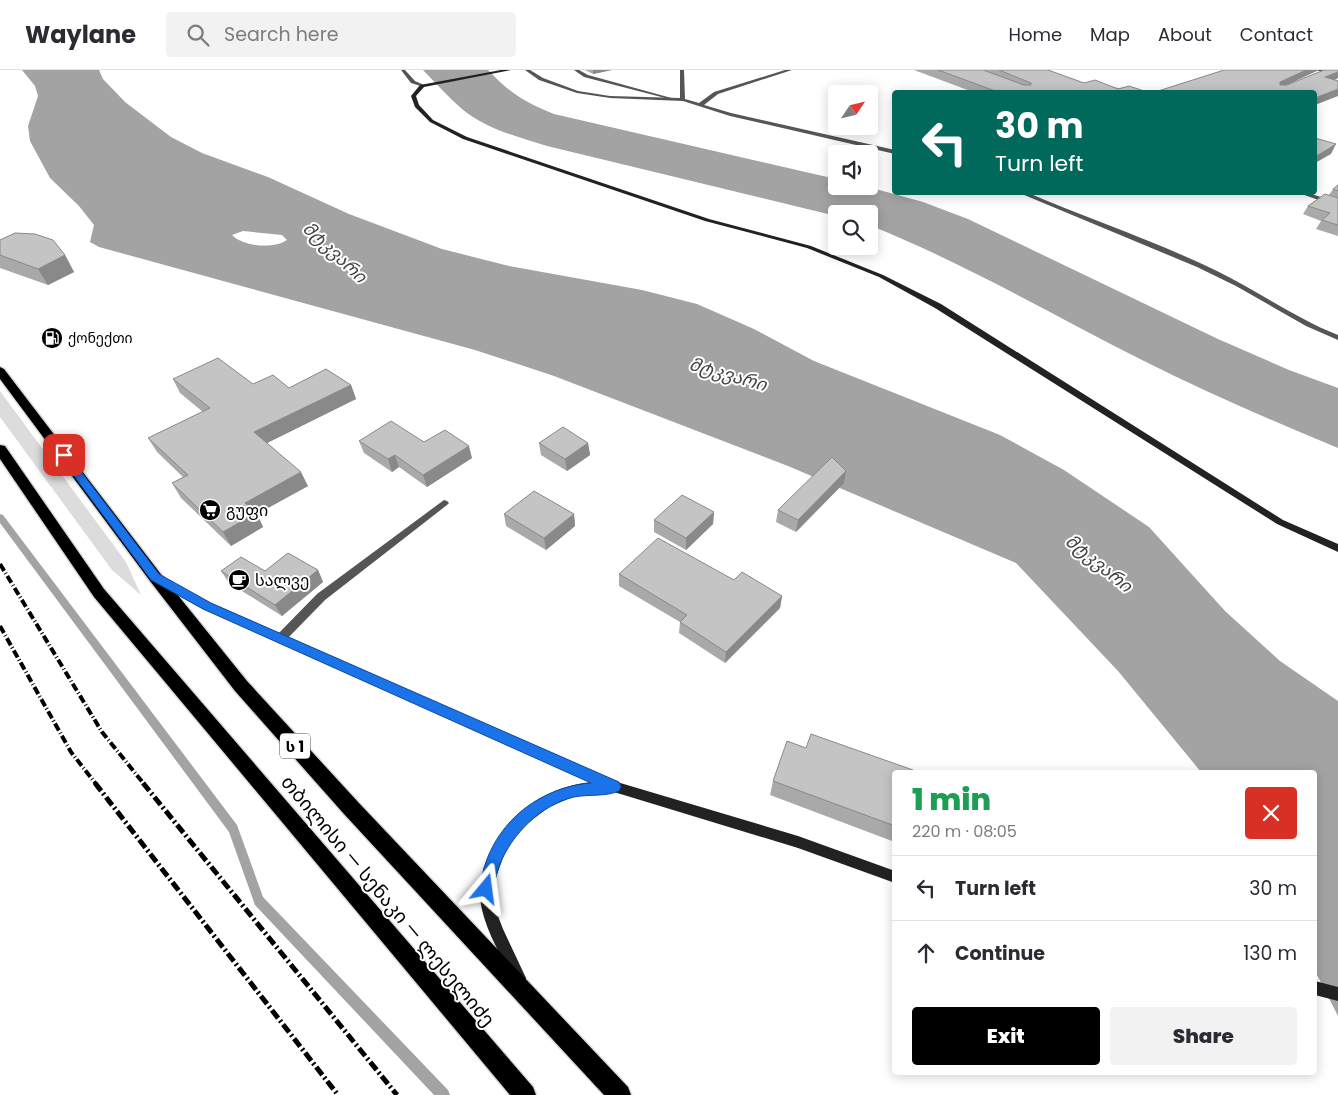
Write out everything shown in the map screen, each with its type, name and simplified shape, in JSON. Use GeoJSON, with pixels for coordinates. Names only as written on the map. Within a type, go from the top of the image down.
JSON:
{"type":"FeatureCollection","features":[{"type":"Feature","properties":{"kind":"highway","name":"თბილისი — სენაკი — ლესელიძე"},"geometry":{"type":"LineString","coordinates":[[0,371],[155,577],[241,686],[351,808],[620,1095]]}},
{"type":"Feature","properties":{"kind":"highway","name":"თბილისი — სენაკი — ლესელიძე"},"geometry":{"type":"LineString","coordinates":[[0,449],[99,593],[525,1095]]}},
{"type":"Feature","properties":{"kind":"street"},"geometry":{"type":"LineString","coordinates":[[403,70],[413,82],[426,85],[509,70]]}},
{"type":"Feature","properties":{"kind":"street"},"geometry":{"type":"LineString","coordinates":[[527,70],[541,79],[577,92],[610,98],[683,100],[730,114],[892,151]]}},
{"type":"Feature","properties":{"kind":"street"},"geometry":{"type":"LineString","coordinates":[[576,70],[586,76],[673,99]]}},
{"type":"Feature","properties":{"kind":"street"},"geometry":{"type":"LineString","coordinates":[[676,70],[682,71],[683,100]]}},
{"type":"Feature","properties":{"kind":"street"},"geometry":{"type":"LineString","coordinates":[[701,104],[716,93],[790,70]]}},
{"type":"Feature","properties":{"kind":"street"},"geometry":{"type":"LineString","coordinates":[[1318,73],[1326,72],[1338,76]]}},
{"type":"Feature","properties":{"kind":"street"},"geometry":{"type":"LineString","coordinates":[[426,85],[413,96],[414,104],[427,118],[449,132],[642,200],[707,220],[809,247],[881,276],[938,306],[1280,522],[1338,548]]}},
{"type":"Feature","properties":{"kind":"street"},"geometry":{"type":"LineString","coordinates":[[1027,195],[1194,262],[1226,278],[1268,303],[1338,338]]}},
{"type":"Feature","properties":{"kind":"street"},"geometry":{"type":"LineString","coordinates":[[1307,195],[1338,206]]}},
{"type":"Feature","properties":{"kind":"street"},"geometry":{"type":"LineString","coordinates":[[280,639],[321,597],[444,504]]}},
{"type":"Feature","properties":{"kind":"street"},"geometry":{"type":"LineString","coordinates":[[155,577],[207,606],[614,787],[798,842],[892,877]]}},
{"type":"Feature","properties":{"kind":"street"},"geometry":{"type":"LineString","coordinates":[[528,996],[490,914],[486,889],[493,864],[506,836],[519,820],[543,804],[572,791],[614,787]]}},
{"type":"Feature","properties":{"kind":"street"},"geometry":{"type":"LineString","coordinates":[[1317,989],[1338,994]]}},
{"type":"Feature","properties":{"kind":"shaded area"},"geometry":{"type":"Polygon","coordinates":[[[0,391],[126,562],[141,595],[112,570],[0,417],[0,391]]]}},
{"type":"Feature","properties":{"kind":"water","name":"მტკვარი"},"geometry":{"type":"Polygon","coordinates":[[[22,70],[99,70],[103,79],[125,102],[171,137],[202,153],[268,177],[349,214],[442,249],[509,266],[642,290],[697,304],[754,329],[814,361],[1000,435],[1064,470],[1149,527],[1225,611],[1280,661],[1338,701],[1338,1016],[1317,975],[1317,770],[1199,770],[1118,671],[1016,563],[788,466],[554,376],[475,350],[99,247],[90,242],[94,225],[79,206],[50,178],[30,141],[28,126],[38,96],[35,86],[22,70]],[[243,231],[232,235],[244,242],[267,246],[287,240],[282,235],[243,231]]]}},
{"type":"Feature","properties":{"kind":"water"},"geometry":{"type":"Polygon","coordinates":[[[423,70],[488,70],[518,97],[554,114],[828,177],[828,195],[878,195],[878,190],[923,202],[968,219],[1218,339],[1289,370],[1338,388],[1338,448],[1192,384],[974,273],[878,229],[878,205],[828,205],[828,214],[547,146],[503,132],[481,122],[462,109],[423,70]]]}},
{"type":"Feature","properties":{"kind":"building"},"geometry":{"type":"Polygon","coordinates":[[[938,70],[983,70],[1024,85],[1031,85],[1031,83],[999,70],[1048,70],[1084,83],[1095,80],[1118,89],[1129,86],[1141,90],[993,90],[938,70]]]}},
{"type":"Feature","properties":{"kind":"building"},"geometry":{"type":"Polygon","coordinates":[[[1224,70],[1306,70],[1280,82],[1280,85],[1287,85],[1324,70],[1338,70],[1338,72],[1325,77],[1338,81],[1338,89],[1317,97],[1317,90],[1161,90],[1224,70]]]}},
{"type":"Feature","properties":{"kind":"building"},"geometry":{"type":"Polygon","coordinates":[[[1317,139],[1336,144],[1317,156],[1317,139]]]}},
{"type":"Feature","properties":{"kind":"building"},"geometry":{"type":"Polygon","coordinates":[[[1325,194],[1338,198],[1338,225],[1322,220],[1330,213],[1308,206],[1325,194]]]}},
{"type":"Feature","properties":{"kind":"building"},"geometry":{"type":"Polygon","coordinates":[[[15,233],[35,234],[53,240],[65,255],[38,269],[0,255],[0,240],[15,233]]]}},
{"type":"Feature","properties":{"kind":"building"},"geometry":{"type":"Polygon","coordinates":[[[218,358],[253,384],[273,375],[289,388],[326,369],[351,385],[254,432],[301,472],[245,503],[256,513],[223,532],[172,483],[188,475],[148,438],[210,408],[173,379],[218,358]]]}},
{"type":"Feature","properties":{"kind":"building"},"geometry":{"type":"Polygon","coordinates":[[[391,421],[424,442],[445,430],[469,446],[423,475],[395,455],[388,459],[359,441],[391,421]]]}},
{"type":"Feature","properties":{"kind":"building"},"geometry":{"type":"Polygon","coordinates":[[[563,427],[588,443],[565,459],[539,443],[563,427]]]}},
{"type":"Feature","properties":{"kind":"building"},"geometry":{"type":"Polygon","coordinates":[[[832,457],[846,471],[798,520],[778,510],[832,457]]]}},
{"type":"Feature","properties":{"kind":"building"},"geometry":{"type":"Polygon","coordinates":[[[534,491],[574,514],[544,538],[504,514],[534,491]]]}},
{"type":"Feature","properties":{"kind":"building"},"geometry":{"type":"Polygon","coordinates":[[[682,495],[714,512],[686,538],[654,520],[682,495]]]}},
{"type":"Feature","properties":{"kind":"building"},"geometry":{"type":"Polygon","coordinates":[[[658,538],[734,580],[742,572],[782,596],[726,652],[680,622],[687,615],[619,574],[658,538]]]}},
{"type":"Feature","properties":{"kind":"building"},"geometry":{"type":"Polygon","coordinates":[[[288,553],[318,570],[275,605],[221,571],[241,557],[265,571],[288,553]]]}},
{"type":"Feature","properties":{"kind":"building"},"geometry":{"type":"Polygon","coordinates":[[[811,734],[913,770],[892,770],[892,825],[773,781],[787,741],[806,748],[811,734]]]}},
{"type":"Feature","properties":{"kind":"waterway"},"geometry":{"type":"LineString","coordinates":[[0,517],[233,829],[259,901],[443,1095]]}},
{"type":"Feature","properties":{"kind":"railway"},"geometry":{"type":"LineString","coordinates":[[0,564],[102,732],[144,784]]}},
{"type":"Feature","properties":{"kind":"railway"},"geometry":{"type":"LineString","coordinates":[[0,626],[71,752],[96,784]]}},
{"type":"Feature","properties":{"kind":"railway"},"geometry":{"type":"LineString","coordinates":[[95,783],[338,1095]]}},
{"type":"Feature","properties":{"kind":"railway"},"geometry":{"type":"LineString","coordinates":[[143,783],[397,1095]]}},
{"type":"Feature","properties":{"kind":"place","name":"ქონექთი"},"geometry":{"type":"Point","coordinates":[52,338]}},
{"type":"Feature","properties":{"kind":"place","name":"გუფი"},"geometry":{"type":"Point","coordinates":[210,510]}},
{"type":"Feature","properties":{"kind":"place","name":"სალვე"},"geometry":{"type":"Point","coordinates":[239,580]}},
{"type":"Feature","properties":{"kind":"route"},"geometry":{"type":"LineString","coordinates":[[64,455],[155,577],[207,606],[614,787],[572,791],[543,804],[519,820],[506,836],[493,864],[486,889]]}}]}
